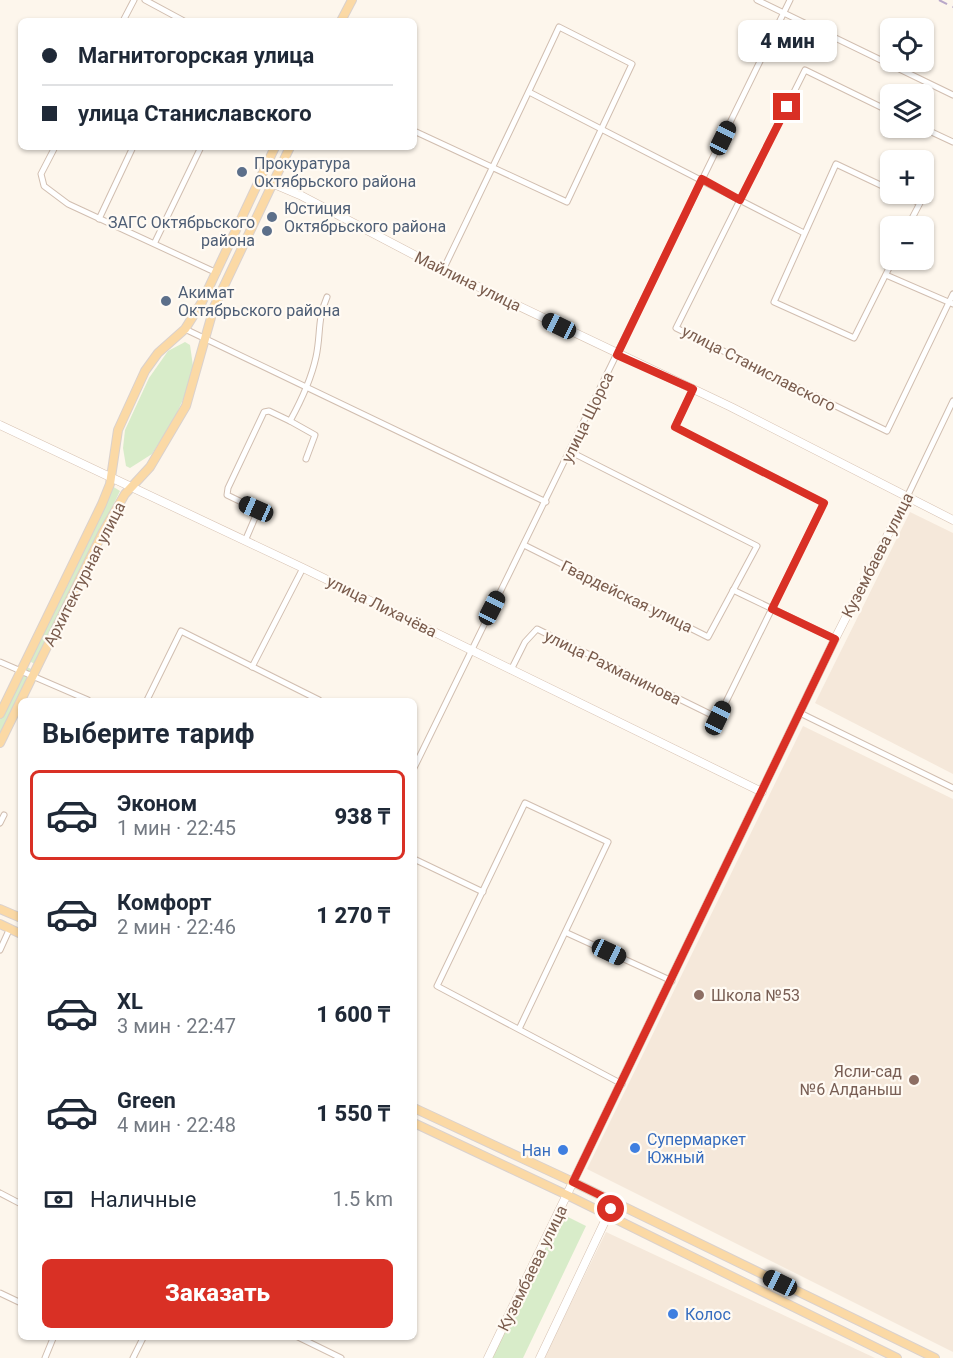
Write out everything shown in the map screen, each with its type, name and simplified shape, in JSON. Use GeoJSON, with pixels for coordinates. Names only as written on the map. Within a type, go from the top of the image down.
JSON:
{"type":"FeatureCollection","features":[{"type":"Feature","properties":{"kind":"main road"},"geometry":{"type":"LineString","coordinates":[[343,18],[350,4]]}},
{"type":"Feature","properties":{"kind":"main road","name":"Архитектурная улица"},"geometry":{"type":"LineString","coordinates":[[0,714],[92,527],[111,477],[118,430],[145,371],[158,353],[185,329],[217,273],[274,150]]}},
{"type":"Feature","properties":{"kind":"main road","name":"Архитектурная улица"},"geometry":{"type":"LineString","coordinates":[[21,698],[103,532],[125,494],[150,467],[186,406],[194,386],[204,338],[214,307],[289,150]]}},
{"type":"Feature","properties":{"kind":"main road","name":"Архитектурная улица"},"geometry":{"type":"LineString","coordinates":[[0,743],[18,705]]}},
{"type":"Feature","properties":{"kind":"main road"},"geometry":{"type":"LineString","coordinates":[[0,909],[18,917]]}},
{"type":"Feature","properties":{"kind":"main road"},"geometry":{"type":"LineString","coordinates":[[0,924],[18,932]]}},
{"type":"Feature","properties":{"kind":"main road"},"geometry":{"type":"LineString","coordinates":[[417,1109],[573,1182],[935,1358]]}},
{"type":"Feature","properties":{"kind":"main road"},"geometry":{"type":"LineString","coordinates":[[417,1125],[567,1195],[897,1358]]}},
{"type":"Feature","properties":{"kind":"street"},"geometry":{"type":"LineString","coordinates":[[125,18],[134,0]]}},
{"type":"Feature","properties":{"kind":"street"},"geometry":{"type":"LineString","coordinates":[[145,0],[178,18]]}},
{"type":"Feature","properties":{"kind":"street"},"geometry":{"type":"LineString","coordinates":[[757,0],[953,95]]}},
{"type":"Feature","properties":{"kind":"street","name":"улица Щорса"},"geometry":{"type":"LineString","coordinates":[[417,762],[790,0]]}},
{"type":"Feature","properties":{"kind":"street"},"geometry":{"type":"LineString","coordinates":[[417,132],[493,167],[567,202],[632,64],[559,27],[529,92],[493,167],[443,270]]}},
{"type":"Feature","properties":{"kind":"street","name":"улица Станиславского"},"geometry":{"type":"LineString","coordinates":[[880,107],[805,70],[676,328],[887,431],[951,303],[953,294]]}},
{"type":"Feature","properties":{"kind":"street"},"geometry":{"type":"LineString","coordinates":[[529,92],[601,131],[702,179],[804,233]]}},
{"type":"Feature","properties":{"kind":"street"},"geometry":{"type":"LineString","coordinates":[[934,133],[953,142]]}},
{"type":"Feature","properties":{"kind":"street"},"geometry":{"type":"LineString","coordinates":[[53,150],[41,174],[44,186],[68,204],[155,242],[217,273]]}},
{"type":"Feature","properties":{"kind":"street"},"geometry":{"type":"LineString","coordinates":[[99,219],[132,150]]}},
{"type":"Feature","properties":{"kind":"street"},"geometry":{"type":"LineString","coordinates":[[155,242],[200,150]]}},
{"type":"Feature","properties":{"kind":"street"},"geometry":{"type":"LineString","coordinates":[[880,185],[836,164],[774,302],[854,338],[888,270]]}},
{"type":"Feature","properties":{"kind":"street","name":"Майлина улица"},"geometry":{"type":"LineString","coordinates":[[260,178],[300,195],[443,270],[617,355],[693,389],[953,520]]}},
{"type":"Feature","properties":{"kind":"street"},"geometry":{"type":"LineString","coordinates":[[886,275],[951,303]]}},
{"type":"Feature","properties":{"kind":"street"},"geometry":{"type":"LineString","coordinates":[[290,421],[307,388],[317,354],[319,317],[327,297]]}},
{"type":"Feature","properties":{"kind":"street"},"geometry":{"type":"LineString","coordinates":[[185,329],[546,502]]}},
{"type":"Feature","properties":{"kind":"street","name":"улица Рахманинова"},"geometry":{"type":"LineString","coordinates":[[511,670],[525,642],[537,629],[718,718],[824,503],[675,427],[693,389]]}},
{"type":"Feature","properties":{"kind":"street","name":"Кузембаева улица"},"geometry":{"type":"LineString","coordinates":[[488,1358],[672,981],[835,639],[953,402]]}},
{"type":"Feature","properties":{"kind":"street"},"geometry":{"type":"LineString","coordinates":[[245,541],[257,513],[256,509],[227,495],[228,488],[264,412],[269,411],[315,435],[306,459]]}},
{"type":"Feature","properties":{"kind":"street","name":"улица Лихачёва"},"geometry":{"type":"LineString","coordinates":[[0,425],[303,568],[762,792]]}},
{"type":"Feature","properties":{"kind":"street","name":"Гвардейская улица"},"geometry":{"type":"LineString","coordinates":[[524,545],[708,637],[757,546],[570,452]]}},
{"type":"Feature","properties":{"kind":"street"},"geometry":{"type":"LineString","coordinates":[[252,667],[303,568]]}},
{"type":"Feature","properties":{"kind":"street"},"geometry":{"type":"LineString","coordinates":[[733,590],[835,639]]}},
{"type":"Feature","properties":{"kind":"street"},"geometry":{"type":"LineString","coordinates":[[148,698],[181,632],[315,698]]}},
{"type":"Feature","properties":{"kind":"street"},"geometry":{"type":"LineString","coordinates":[[0,662],[83,698]]}},
{"type":"Feature","properties":{"kind":"street"},"geometry":{"type":"LineString","coordinates":[[800,713],[953,788]]}},
{"type":"Feature","properties":{"kind":"street"},"geometry":{"type":"LineString","coordinates":[[519,1029],[567,933],[608,842],[525,803],[437,986],[622,1084]]}},
{"type":"Feature","properties":{"kind":"street"},"geometry":{"type":"LineString","coordinates":[[0,823],[4,814]]}},
{"type":"Feature","properties":{"kind":"street"},"geometry":{"type":"LineString","coordinates":[[417,860],[483,892]]}},
{"type":"Feature","properties":{"kind":"street"},"geometry":{"type":"LineString","coordinates":[[0,950],[10,928]]}},
{"type":"Feature","properties":{"kind":"street"},"geometry":{"type":"LineString","coordinates":[[567,933],[672,981]]}},
{"type":"Feature","properties":{"kind":"street"},"geometry":{"type":"LineString","coordinates":[[0,1193],[18,1202]]}},
{"type":"Feature","properties":{"kind":"street"},"geometry":{"type":"LineString","coordinates":[[540,1358],[614,1202]]}},
{"type":"Feature","properties":{"kind":"street"},"geometry":{"type":"LineString","coordinates":[[0,1293],[18,1302]]}},
{"type":"Feature","properties":{"kind":"street"},"geometry":{"type":"LineString","coordinates":[[45,1358],[52,1340]]}},
{"type":"Feature","properties":{"kind":"street"},"geometry":{"type":"LineString","coordinates":[[134,1358],[142,1340]]}},
{"type":"Feature","properties":{"kind":"street"},"geometry":{"type":"LineString","coordinates":[[304,1340],[341,1358]]}},
{"type":"Feature","properties":{"kind":"shaded area"},"geometry":{"type":"Polygon","coordinates":[[[910,512],[953,533],[953,774],[815,703],[910,512]]]}},
{"type":"Feature","properties":{"kind":"shaded area"},"geometry":{"type":"Polygon","coordinates":[[[803,726],[953,799],[953,1352],[587,1169],[803,726]]]}},
{"type":"Feature","properties":{"kind":"shaded area"},"geometry":{"type":"Polygon","coordinates":[[[606,1232],[875,1358],[544,1358],[606,1232]]]}},
{"type":"Feature","properties":{"kind":"green space"},"geometry":{"type":"Polygon","coordinates":[[[185,342],[190,345],[193,366],[187,391],[174,419],[152,454],[130,468],[126,466],[123,448],[125,430],[149,378],[168,351],[185,342]]]}},
{"type":"Feature","properties":{"kind":"green space"},"geometry":{"type":"Polygon","coordinates":[[[112,486],[120,491],[35,664],[29,661],[112,486]]]}},
{"type":"Feature","properties":{"kind":"green space"},"geometry":{"type":"Polygon","coordinates":[[[25,666],[33,670],[0,737],[0,717],[25,666]]]}},
{"type":"Feature","properties":{"kind":"green space"},"geometry":{"type":"Polygon","coordinates":[[[560,1213],[586,1226],[523,1358],[489,1358],[560,1213]]]}},
{"type":"Feature","properties":{"kind":"railway"},"geometry":{"type":"LineString","coordinates":[[939,0],[953,7]]}},
{"type":"Feature","properties":{"kind":"place","name":"Прокуратура Октябрьского района"},"geometry":{"type":"Point","coordinates":[242,172]}},
{"type":"Feature","properties":{"kind":"place","name":"Юстиция Октябрьского района"},"geometry":{"type":"Point","coordinates":[272,217]}},
{"type":"Feature","properties":{"kind":"place","name":"ЗАГС Октябрьского района"},"geometry":{"type":"Point","coordinates":[267,231]}},
{"type":"Feature","properties":{"kind":"place","name":"Акимат Октябрьского района"},"geometry":{"type":"Point","coordinates":[166,301]}},
{"type":"Feature","properties":{"kind":"place","name":"Школа №53"},"geometry":{"type":"Point","coordinates":[699,995]}},
{"type":"Feature","properties":{"kind":"place","name":"Ясли-сад №6 Алданыш"},"geometry":{"type":"Point","coordinates":[914,1080]}},
{"type":"Feature","properties":{"kind":"place","name":"Супермаркет Южный"},"geometry":{"type":"Point","coordinates":[635,1148]}},
{"type":"Feature","properties":{"kind":"place","name":"Нан"},"geometry":{"type":"Point","coordinates":[563,1150]}},
{"type":"Feature","properties":{"kind":"place","name":"Колос"},"geometry":{"type":"Point","coordinates":[673,1314]}},
{"type":"Feature","properties":{"kind":"route"},"geometry":{"type":"LineString","coordinates":[[611,1209],[614,1202],[573,1182],[672,981],[835,639],[772,609],[824,503],[675,427],[693,389],[617,355],[702,179],[740,200],[787,107]]}}]}
